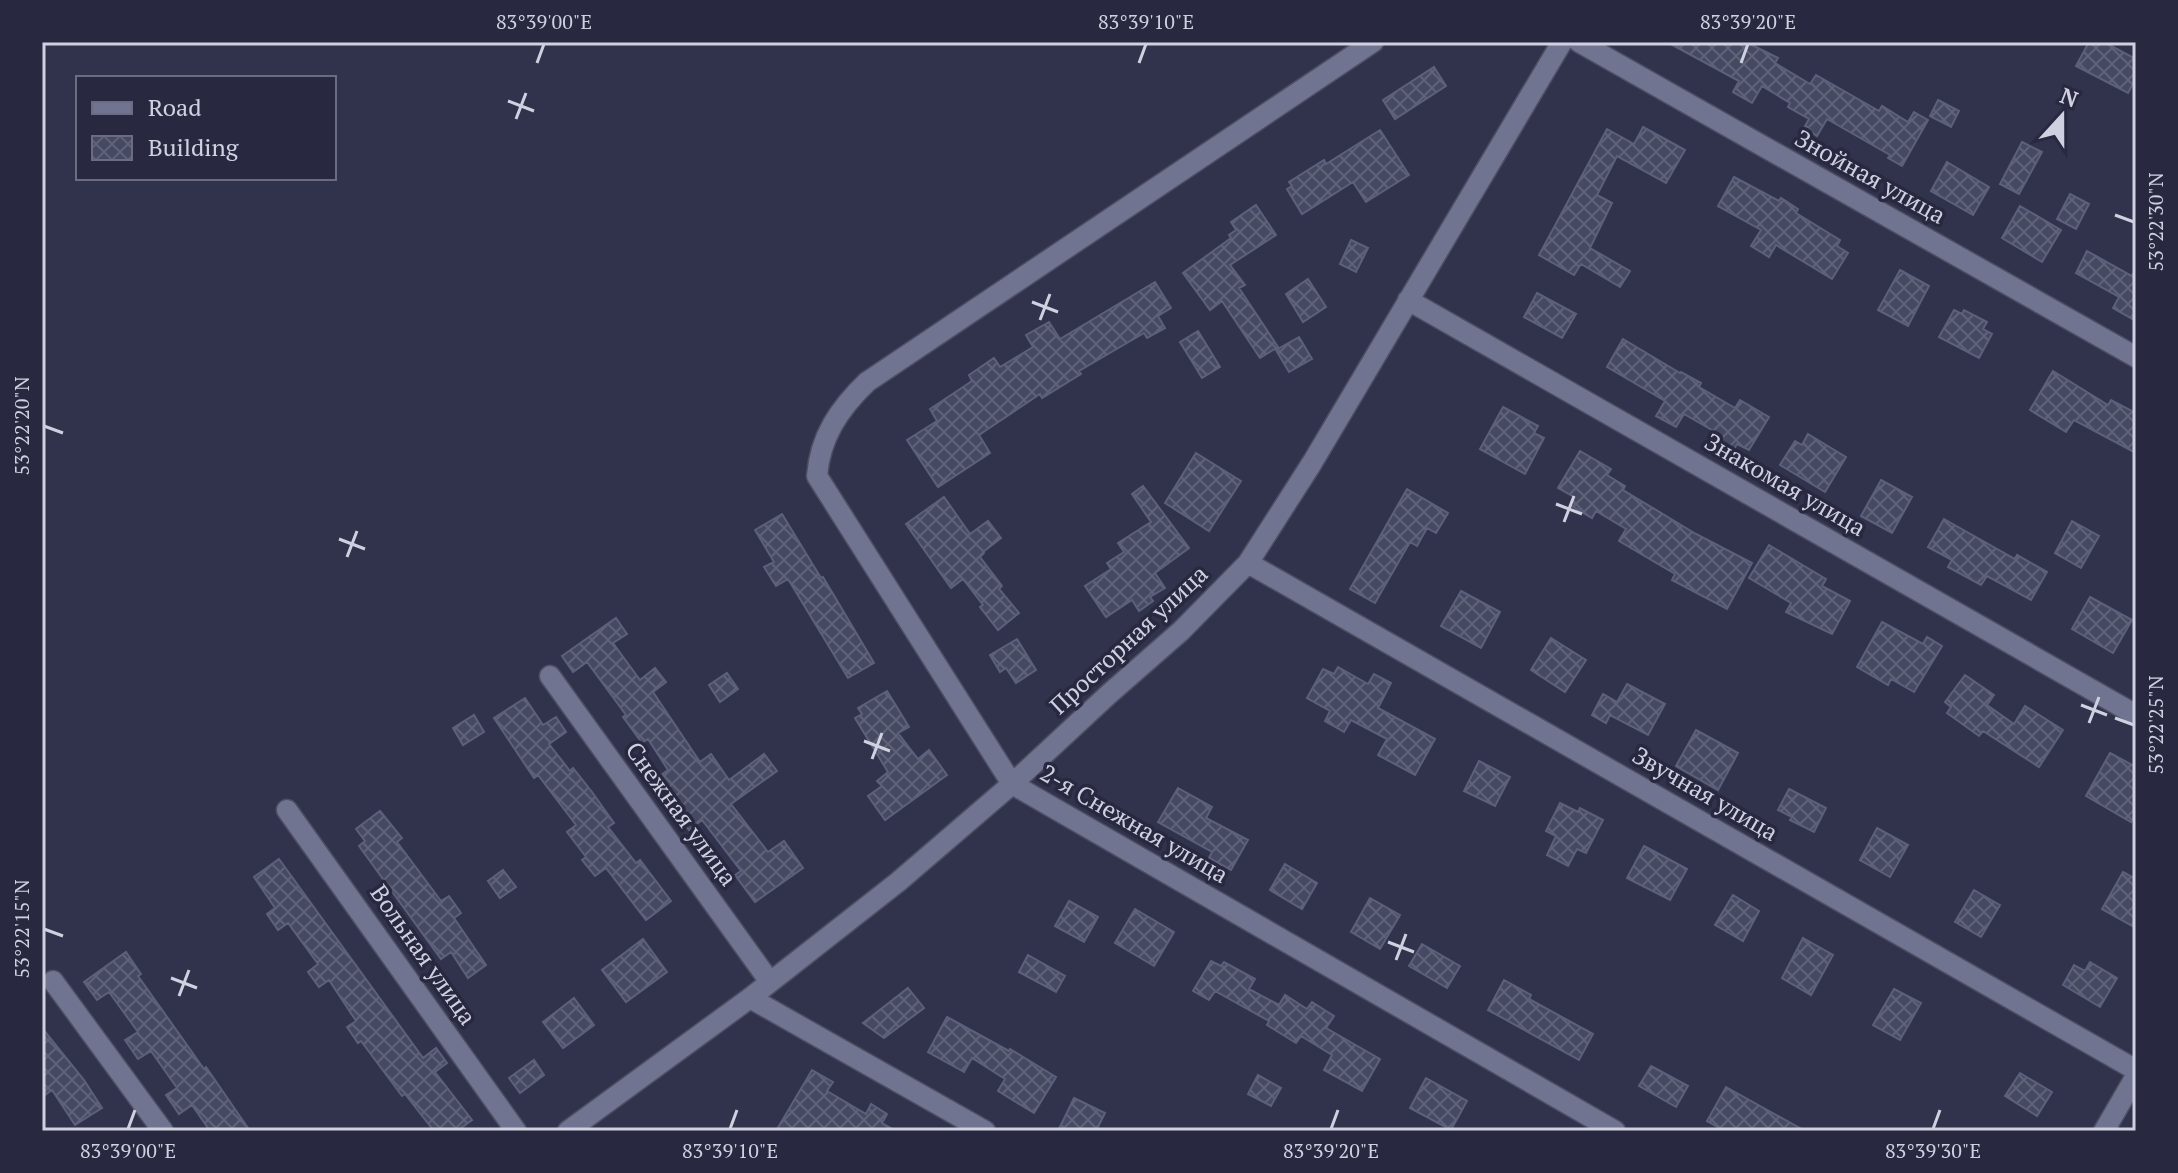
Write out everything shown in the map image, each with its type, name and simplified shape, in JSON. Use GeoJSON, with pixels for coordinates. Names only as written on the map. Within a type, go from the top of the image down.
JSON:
{"type":"FeatureCollection","features":[{"type":"Feature","properties":{"kind":"street","name":"2-я Снежная улица"},"geometry":{"type":"LineString","coordinates":[[1373,42],[867,382],[845,404],[819,454],[817,476],[1012,784],[1615,1131]]}},
{"type":"Feature","properties":{"kind":"street","name":"Просторная улица"},"geometry":{"type":"LineString","coordinates":[[568,1131],[750,998],[898,882],[1181,631],[1248,563],[1312,463],[1562,42]]}},
{"type":"Feature","properties":{"kind":"street","name":"Знойная улица"},"geometry":{"type":"LineString","coordinates":[[1579,42],[2136,357]]}},
{"type":"Feature","properties":{"kind":"street","name":"Знакомая улица"},"geometry":{"type":"LineString","coordinates":[[1408,300],[2136,715]]}},
{"type":"Feature","properties":{"kind":"street","name":"Звучная улица"},"geometry":{"type":"LineString","coordinates":[[1248,563],[2136,1070]]}},
{"type":"Feature","properties":{"kind":"street","name":"Снежная улица"},"geometry":{"type":"LineString","coordinates":[[550,676],[770,982]]}},
{"type":"Feature","properties":{"kind":"street","name":"Вольная улица"},"geometry":{"type":"LineString","coordinates":[[287,810],[516,1131]]}},
{"type":"Feature","properties":{"kind":"street"},"geometry":{"type":"LineString","coordinates":[[53,981],[163,1131]]}},
{"type":"Feature","properties":{"kind":"street"},"geometry":{"type":"LineString","coordinates":[[750,998],[985,1131]]}},
{"type":"Feature","properties":{"kind":"street"},"geometry":{"type":"LineString","coordinates":[[2104,1131],[2136,1076]]}},
{"type":"Feature","properties":{"kind":"building"},"geometry":{"type":"Polygon","coordinates":[[[1667,42],[1746,42],[1778,58],[1775,63],[1810,84],[1816,75],[1879,111],[1882,106],[1908,122],[1914,112],[1928,120],[1902,166],[1888,158],[1890,155],[1827,119],[1817,136],[1804,128],[1809,119],[1762,86],[1752,103],[1733,92],[1739,81],[1667,42]]]}},
{"type":"Feature","properties":{"kind":"building"},"geometry":{"type":"Polygon","coordinates":[[[2089,42],[2104,42],[2136,59],[2136,78],[2128,93],[2076,66],[2089,42]]]}},
{"type":"Feature","properties":{"kind":"building"},"geometry":{"type":"Polygon","coordinates":[[[1434,67],[1446,86],[1395,119],[1383,100],[1434,67]]]}},
{"type":"Feature","properties":{"kind":"building"},"geometry":{"type":"Polygon","coordinates":[[[1938,100],[1959,111],[1951,127],[1930,116],[1938,100]]]}},
{"type":"Feature","properties":{"kind":"building"},"geometry":{"type":"Polygon","coordinates":[[[1643,127],[1685,150],[1666,183],[1617,156],[1597,195],[1612,203],[1590,248],[1630,271],[1620,287],[1581,264],[1574,275],[1539,255],[1607,129],[1634,144],[1643,127]]]}},
{"type":"Feature","properties":{"kind":"building"},"geometry":{"type":"Polygon","coordinates":[[[1380,130],[1409,175],[1366,202],[1353,182],[1302,214],[1287,189],[1292,186],[1289,182],[1324,160],[1326,164],[1380,130]]]}},
{"type":"Feature","properties":{"kind":"building"},"geometry":{"type":"Polygon","coordinates":[[[2022,142],[2042,152],[2019,194],[2000,184],[2022,142]]]}},
{"type":"Feature","properties":{"kind":"building"},"geometry":{"type":"Polygon","coordinates":[[[1947,162],[1989,187],[1973,215],[1931,191],[1947,162]]]}},
{"type":"Feature","properties":{"kind":"building"},"geometry":{"type":"Polygon","coordinates":[[[1734,177],[1779,201],[1781,198],[1798,209],[1796,213],[1840,240],[1837,246],[1848,253],[1832,279],[1776,245],[1769,257],[1751,246],[1761,230],[1718,206],[1734,177]]]}},
{"type":"Feature","properties":{"kind":"building"},"geometry":{"type":"Polygon","coordinates":[[[2070,194],[2089,204],[2076,229],[2057,219],[2070,194]]]}},
{"type":"Feature","properties":{"kind":"building"},"geometry":{"type":"Polygon","coordinates":[[[1256,205],[1276,235],[1230,265],[1245,285],[1239,288],[1278,347],[1260,358],[1222,301],[1210,310],[1183,273],[1231,238],[1229,235],[1236,230],[1231,222],[1256,205]]]}},
{"type":"Feature","properties":{"kind":"building"},"geometry":{"type":"Polygon","coordinates":[[[2020,206],[2061,230],[2042,262],[2002,238],[2020,206]]]}},
{"type":"Feature","properties":{"kind":"building"},"geometry":{"type":"Polygon","coordinates":[[[1351,240],[1368,248],[1356,272],[1340,264],[1351,240]]]}},
{"type":"Feature","properties":{"kind":"building"},"geometry":{"type":"Polygon","coordinates":[[[2087,251],[2132,276],[2136,268],[2136,321],[2113,308],[2119,297],[2076,273],[2087,251]]]}},
{"type":"Feature","properties":{"kind":"building"},"geometry":{"type":"Polygon","coordinates":[[[1900,270],[1929,286],[1908,326],[1878,310],[1900,270]]]}},
{"type":"Feature","properties":{"kind":"building"},"geometry":{"type":"Polygon","coordinates":[[[1308,279],[1326,307],[1303,322],[1286,294],[1308,279]]]}},
{"type":"Feature","properties":{"kind":"building"},"geometry":{"type":"Polygon","coordinates":[[[1155,282],[1171,308],[1158,316],[1165,328],[1147,338],[1144,333],[1079,371],[1081,374],[1042,398],[1040,394],[979,435],[990,453],[938,487],[907,440],[937,421],[930,409],[972,381],[969,375],[994,358],[1000,367],[1033,347],[1026,335],[1049,322],[1060,339],[1155,282]]]}},
{"type":"Feature","properties":{"kind":"building"},"geometry":{"type":"Polygon","coordinates":[[[1537,293],[1576,314],[1562,338],[1524,317],[1537,293]]]}},
{"type":"Feature","properties":{"kind":"building"},"geometry":{"type":"Polygon","coordinates":[[[1954,310],[1962,314],[1964,310],[1987,322],[1983,329],[1992,334],[1979,358],[1939,337],[1954,310]]]}},
{"type":"Feature","properties":{"kind":"building"},"geometry":{"type":"Polygon","coordinates":[[[1198,331],[1220,367],[1202,378],[1180,342],[1198,331]]]}},
{"type":"Feature","properties":{"kind":"building"},"geometry":{"type":"Polygon","coordinates":[[[1299,337],[1312,359],[1289,372],[1276,350],[1299,337]]]}},
{"type":"Feature","properties":{"kind":"building"},"geometry":{"type":"Polygon","coordinates":[[[1623,339],[1701,383],[1699,387],[1735,408],[1740,400],[1769,417],[1749,450],[1737,444],[1733,451],[1713,440],[1717,433],[1684,414],[1676,427],[1656,416],[1665,401],[1607,367],[1623,339]]]}},
{"type":"Feature","properties":{"kind":"building"},"geometry":{"type":"Polygon","coordinates":[[[2053,371],[2108,405],[2111,400],[2136,413],[2136,453],[2074,420],[2066,432],[2030,410],[2053,371]]]}},
{"type":"Feature","properties":{"kind":"building"},"geometry":{"type":"Polygon","coordinates":[[[1503,407],[1538,426],[1534,433],[1544,438],[1525,474],[1480,449],[1503,407]]]}},
{"type":"Feature","properties":{"kind":"building"},"geometry":{"type":"Polygon","coordinates":[[[1808,434],[1846,457],[1825,492],[1780,465],[1795,441],[1802,445],[1808,434]]]}},
{"type":"Feature","properties":{"kind":"building"},"geometry":{"type":"Polygon","coordinates":[[[1580,451],[1611,469],[1607,475],[1625,486],[1623,490],[1752,563],[1727,609],[1672,580],[1675,574],[1619,541],[1626,529],[1596,511],[1592,518],[1570,505],[1574,497],[1558,488],[1580,451]]]}},
{"type":"Feature","properties":{"kind":"building"},"geometry":{"type":"Polygon","coordinates":[[[1196,453],[1241,481],[1209,531],[1165,503],[1196,453]]]}},
{"type":"Feature","properties":{"kind":"building"},"geometry":{"type":"Polygon","coordinates":[[[1881,480],[1912,497],[1892,533],[1861,516],[1881,480]]]}},
{"type":"Feature","properties":{"kind":"building"},"geometry":{"type":"Polygon","coordinates":[[[1143,486],[1189,548],[1155,573],[1165,588],[1150,597],[1153,601],[1139,611],[1132,600],[1106,617],[1085,586],[1111,569],[1107,563],[1124,552],[1118,543],[1151,522],[1132,494],[1143,486]]]}},
{"type":"Feature","properties":{"kind":"building"},"geometry":{"type":"Polygon","coordinates":[[[1407,489],[1448,513],[1436,533],[1427,528],[1417,546],[1410,542],[1375,603],[1350,589],[1407,489]]]}},
{"type":"Feature","properties":{"kind":"building"},"geometry":{"type":"Polygon","coordinates":[[[944,497],[970,534],[988,521],[1001,538],[980,557],[1002,586],[999,589],[1019,613],[998,630],[963,579],[951,588],[906,524],[944,497]]]}},
{"type":"Feature","properties":{"kind":"building"},"geometry":{"type":"Polygon","coordinates":[[[782,514],[874,663],[848,678],[788,579],[776,586],[764,567],[774,562],[755,530],[782,514]]]}},
{"type":"Feature","properties":{"kind":"building"},"geometry":{"type":"Polygon","coordinates":[[[1944,519],[2015,559],[2017,555],[2047,572],[2031,600],[1987,576],[1981,585],[1948,567],[1952,560],[1928,547],[1944,519]]]}},
{"type":"Feature","properties":{"kind":"building"},"geometry":{"type":"Polygon","coordinates":[[[2072,521],[2099,536],[2081,568],[2055,553],[2072,521]]]}},
{"type":"Feature","properties":{"kind":"building"},"geometry":{"type":"Polygon","coordinates":[[[1769,545],[1826,579],[1822,586],[1850,601],[1832,634],[1786,612],[1791,603],[1749,578],[1769,545]]]}},
{"type":"Feature","properties":{"kind":"building"},"geometry":{"type":"Polygon","coordinates":[[[1461,591],[1500,612],[1481,648],[1441,626],[1461,591]]]}},
{"type":"Feature","properties":{"kind":"building"},"geometry":{"type":"Polygon","coordinates":[[[2090,597],[2132,620],[2113,653],[2072,629],[2090,597]]]}},
{"type":"Feature","properties":{"kind":"building"},"geometry":{"type":"Polygon","coordinates":[[[616,618],[627,634],[613,643],[640,680],[655,668],[666,682],[653,692],[700,762],[711,754],[729,780],[764,754],[777,771],[731,804],[768,852],[784,841],[803,868],[755,902],[735,875],[741,871],[702,820],[689,830],[679,816],[685,811],[661,775],[668,770],[648,739],[642,743],[623,717],[626,715],[587,662],[573,672],[562,656],[616,618]]]}},
{"type":"Feature","properties":{"kind":"building"},"geometry":{"type":"Polygon","coordinates":[[[1882,622],[1923,644],[1927,637],[1942,646],[1914,692],[1891,679],[1888,685],[1857,667],[1882,622]]]}},
{"type":"Feature","properties":{"kind":"building"},"geometry":{"type":"Polygon","coordinates":[[[1551,638],[1586,660],[1565,692],[1531,670],[1551,638]]]}},
{"type":"Feature","properties":{"kind":"building"},"geometry":{"type":"Polygon","coordinates":[[[1017,639],[1036,670],[1016,683],[1006,668],[1000,672],[990,655],[1017,639]]]}},
{"type":"Feature","properties":{"kind":"building"},"geometry":{"type":"Polygon","coordinates":[[[1338,667],[1368,684],[1374,674],[1391,683],[1378,708],[1435,739],[1415,775],[1378,755],[1387,739],[1351,720],[1344,732],[1325,721],[1330,711],[1307,698],[1323,669],[1334,674],[1338,667]]]}},
{"type":"Feature","properties":{"kind":"building"},"geometry":{"type":"Polygon","coordinates":[[[727,673],[738,689],[720,702],[709,685],[727,673]]]}},
{"type":"Feature","properties":{"kind":"building"},"geometry":{"type":"Polygon","coordinates":[[[1965,675],[1994,695],[1987,705],[2014,724],[2025,706],[2063,730],[2039,767],[1983,731],[1979,736],[1947,713],[1951,707],[1945,702],[1965,675]]]}},
{"type":"Feature","properties":{"kind":"building"},"geometry":{"type":"Polygon","coordinates":[[[1627,684],[1665,704],[1648,735],[1610,715],[1606,723],[1592,715],[1603,694],[1617,702],[1627,684]]]}},
{"type":"Feature","properties":{"kind":"building"},"geometry":{"type":"Polygon","coordinates":[[[887,691],[909,727],[898,733],[918,759],[929,750],[947,775],[885,820],[868,796],[882,786],[877,781],[888,772],[855,718],[862,714],[858,708],[887,691]]]}},
{"type":"Feature","properties":{"kind":"building"},"geometry":{"type":"Polygon","coordinates":[[[525,698],[543,725],[556,717],[566,732],[549,744],[592,792],[614,823],[608,827],[636,863],[640,860],[671,901],[646,920],[606,868],[595,876],[582,860],[586,857],[567,832],[576,825],[538,775],[534,778],[494,718],[525,698]]]}},
{"type":"Feature","properties":{"kind":"building"},"geometry":{"type":"Polygon","coordinates":[[[474,715],[484,732],[463,745],[453,728],[474,715]]]}},
{"type":"Feature","properties":{"kind":"building"},"geometry":{"type":"Polygon","coordinates":[[[1696,730],[1738,753],[1718,790],[1676,766],[1696,730]]]}},
{"type":"Feature","properties":{"kind":"building"},"geometry":{"type":"Polygon","coordinates":[[[2110,753],[2136,767],[2136,812],[2131,822],[2086,796],[2110,753]]]}},
{"type":"Feature","properties":{"kind":"building"},"geometry":{"type":"Polygon","coordinates":[[[1479,761],[1510,777],[1495,806],[1464,791],[1479,761]]]}},
{"type":"Feature","properties":{"kind":"building"},"geometry":{"type":"Polygon","coordinates":[[[1178,788],[1212,807],[1206,818],[1248,840],[1231,870],[1209,858],[1212,852],[1158,822],[1178,788]]]}},
{"type":"Feature","properties":{"kind":"building"},"geometry":{"type":"Polygon","coordinates":[[[1789,789],[1826,808],[1814,832],[1778,810],[1789,789]]]}},
{"type":"Feature","properties":{"kind":"building"},"geometry":{"type":"Polygon","coordinates":[[[1560,803],[1578,812],[1580,808],[1603,820],[1586,853],[1577,849],[1568,866],[1547,855],[1556,836],[1546,831],[1560,803]]]}},
{"type":"Feature","properties":{"kind":"building"},"geometry":{"type":"Polygon","coordinates":[[[380,811],[402,838],[397,842],[441,901],[449,896],[461,913],[454,918],[486,965],[468,978],[451,952],[441,959],[359,846],[365,841],[356,829],[380,811]]]}},
{"type":"Feature","properties":{"kind":"building"},"geometry":{"type":"Polygon","coordinates":[[[1877,828],[1908,845],[1890,877],[1860,860],[1877,828]]]}},
{"type":"Feature","properties":{"kind":"building"},"geometry":{"type":"Polygon","coordinates":[[[1644,846],[1687,869],[1670,900],[1627,878],[1644,846]]]}},
{"type":"Feature","properties":{"kind":"building"},"geometry":{"type":"Polygon","coordinates":[[[279,859],[423,1058],[436,1048],[447,1063],[435,1072],[472,1120],[457,1131],[434,1131],[405,1094],[402,1096],[347,1027],[356,1021],[329,980],[319,987],[308,972],[318,964],[288,923],[278,930],[267,914],[275,908],[254,877],[279,859]]]}},
{"type":"Feature","properties":{"kind":"building"},"geometry":{"type":"Polygon","coordinates":[[[1285,864],[1317,883],[1302,909],[1270,890],[1285,864]]]}},
{"type":"Feature","properties":{"kind":"building"},"geometry":{"type":"Polygon","coordinates":[[[503,870],[516,887],[500,898],[488,881],[503,870]]]}},
{"type":"Feature","properties":{"kind":"building"},"geometry":{"type":"Polygon","coordinates":[[[2123,872],[2136,879],[2136,928],[2102,909],[2123,872]]]}},
{"type":"Feature","properties":{"kind":"building"},"geometry":{"type":"Polygon","coordinates":[[[1974,890],[2000,905],[1981,937],[1955,922],[1974,890]]]}},
{"type":"Feature","properties":{"kind":"building"},"geometry":{"type":"Polygon","coordinates":[[[1733,895],[1759,911],[1743,941],[1715,925],[1733,895]]]}},
{"type":"Feature","properties":{"kind":"building"},"geometry":{"type":"Polygon","coordinates":[[[1370,898],[1400,915],[1380,949],[1351,932],[1370,898]]]}},
{"type":"Feature","properties":{"kind":"building"},"geometry":{"type":"Polygon","coordinates":[[[1069,901],[1098,917],[1084,942],[1055,926],[1069,901]]]}},
{"type":"Feature","properties":{"kind":"building"},"geometry":{"type":"Polygon","coordinates":[[[1135,909],[1174,932],[1154,966],[1115,943],[1135,909]]]}},
{"type":"Feature","properties":{"kind":"building"},"geometry":{"type":"Polygon","coordinates":[[[1803,938],[1833,955],[1811,995],[1782,978],[1803,938]]]}},
{"type":"Feature","properties":{"kind":"building"},"geometry":{"type":"Polygon","coordinates":[[[643,939],[667,972],[626,1002],[602,970],[643,939]]]}},
{"type":"Feature","properties":{"kind":"building"},"geometry":{"type":"Polygon","coordinates":[[[1422,944],[1460,966],[1447,988],[1409,966],[1422,944]]]}},
{"type":"Feature","properties":{"kind":"building"},"geometry":{"type":"Polygon","coordinates":[[[126,952],[141,974],[138,976],[250,1131],[210,1131],[192,1105],[179,1114],[166,1095],[177,1088],[151,1051],[138,1059],[125,1040],[138,1032],[109,992],[97,1000],[84,982],[126,952]]]}},
{"type":"Feature","properties":{"kind":"building"},"geometry":{"type":"Polygon","coordinates":[[[1028,955],[1065,976],[1056,992],[1019,972],[1028,955]]]}},
{"type":"Feature","properties":{"kind":"building"},"geometry":{"type":"Polygon","coordinates":[[[1211,961],[1221,966],[1224,962],[1255,979],[1249,989],[1279,1005],[1285,995],[1307,1009],[1312,1002],[1334,1016],[1326,1028],[1380,1059],[1362,1091],[1324,1070],[1332,1055],[1301,1036],[1296,1043],[1267,1025],[1269,1021],[1215,991],[1209,1000],[1193,991],[1211,961]]]}},
{"type":"Feature","properties":{"kind":"building"},"geometry":{"type":"Polygon","coordinates":[[[2090,962],[2117,978],[2100,1007],[2063,985],[2074,965],[2085,971],[2090,962]]]}},
{"type":"Feature","properties":{"kind":"building"},"geometry":{"type":"Polygon","coordinates":[[[1504,980],[1531,995],[1529,999],[1593,1034],[1579,1060],[1488,1010],[1504,980]]]}},
{"type":"Feature","properties":{"kind":"building"},"geometry":{"type":"Polygon","coordinates":[[[908,988],[924,1008],[884,1038],[863,1023],[908,988]]]}},
{"type":"Feature","properties":{"kind":"building"},"geometry":{"type":"Polygon","coordinates":[[[1894,989],[1921,1003],[1900,1040],[1873,1025],[1894,989]]]}},
{"type":"Feature","properties":{"kind":"building"},"geometry":{"type":"Polygon","coordinates":[[[574,998],[594,1025],[563,1048],[543,1022],[574,998]]]}},
{"type":"Feature","properties":{"kind":"building"},"geometry":{"type":"Polygon","coordinates":[[[947,1017],[1056,1077],[1034,1113],[998,1091],[1005,1079],[972,1058],[964,1072],[928,1052],[947,1017]]]}},
{"type":"Feature","properties":{"kind":"building"},"geometry":{"type":"Polygon","coordinates":[[[42,1028],[102,1108],[75,1125],[52,1090],[42,1097],[42,1028]]]}},
{"type":"Feature","properties":{"kind":"building"},"geometry":{"type":"Polygon","coordinates":[[[534,1060],[544,1075],[520,1093],[509,1078],[534,1060]]]}},
{"type":"Feature","properties":{"kind":"building"},"geometry":{"type":"Polygon","coordinates":[[[1651,1066],[1688,1086],[1676,1107],[1639,1086],[1651,1066]]]}},
{"type":"Feature","properties":{"kind":"building"},"geometry":{"type":"Polygon","coordinates":[[[812,1070],[833,1082],[827,1091],[866,1114],[871,1104],[887,1114],[882,1123],[896,1131],[776,1131],[812,1070]]]}},
{"type":"Feature","properties":{"kind":"building"},"geometry":{"type":"Polygon","coordinates":[[[2020,1073],[2052,1092],[2037,1116],[2005,1096],[2020,1073]]]}},
{"type":"Feature","properties":{"kind":"building"},"geometry":{"type":"Polygon","coordinates":[[[1258,1075],[1281,1088],[1271,1106],[1248,1094],[1258,1075]]]}},
{"type":"Feature","properties":{"kind":"building"},"geometry":{"type":"Polygon","coordinates":[[[1426,1078],[1467,1101],[1451,1130],[1410,1108],[1426,1078]]]}},
{"type":"Feature","properties":{"kind":"building"},"geometry":{"type":"Polygon","coordinates":[[[1726,1087],[1805,1131],[1725,1131],[1707,1121],[1726,1087]]]}},
{"type":"Feature","properties":{"kind":"building"},"geometry":{"type":"Polygon","coordinates":[[[1074,1098],[1105,1113],[1096,1131],[1058,1131],[1074,1098]]]}}]}
